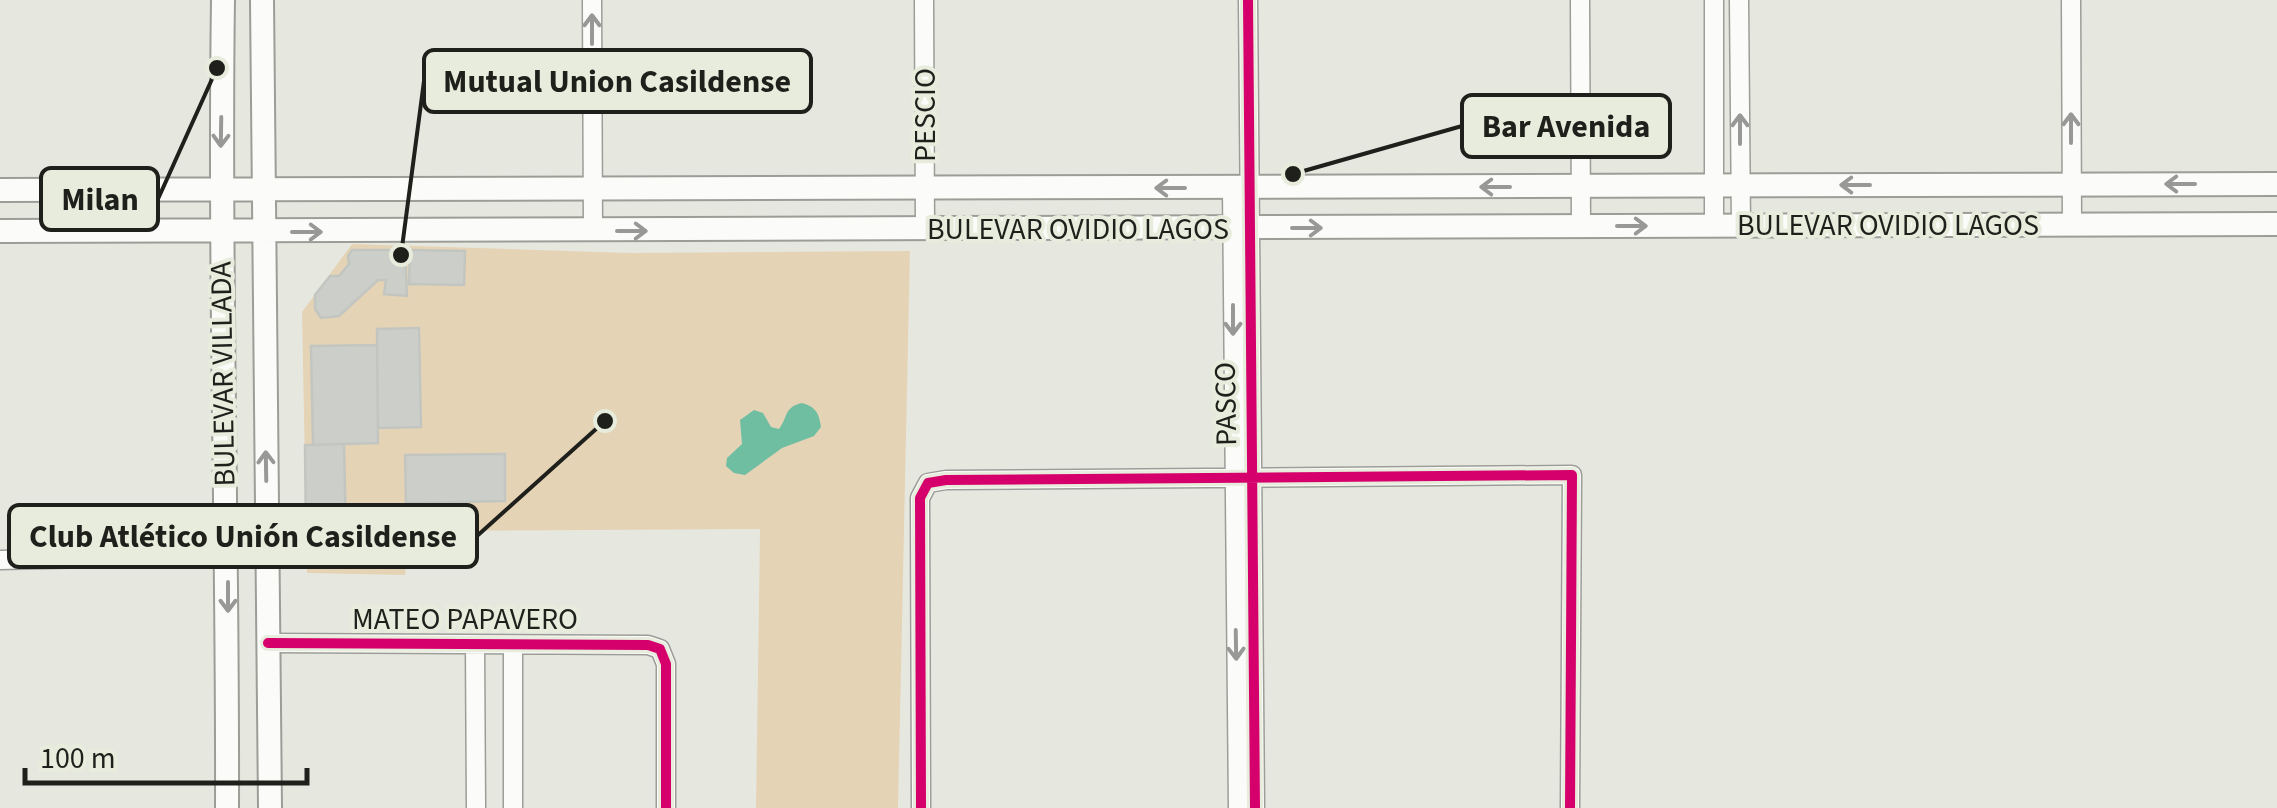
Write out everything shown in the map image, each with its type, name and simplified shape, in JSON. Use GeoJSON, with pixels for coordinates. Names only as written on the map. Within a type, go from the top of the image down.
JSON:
{"type":"FeatureCollection","features":[{"type":"Feature","properties":{"kind":"main road","name":"BULEVAR VILLADA"},"geometry":{"type":"LineString","coordinates":[[223,0],[220,233],[228,555],[227,808]]}},
{"type":"Feature","properties":{"kind":"main road","name":"BULEVAR VILLADA"},"geometry":{"type":"LineString","coordinates":[[262,0],[270,808]]}},
{"type":"Feature","properties":{"kind":"main road","name":"BULEVAR OVIDIO LAGOS"},"geometry":{"type":"LineString","coordinates":[[0,190],[2277,184]]}},
{"type":"Feature","properties":{"kind":"main road","name":"BULEVAR OVIDIO LAGOS"},"geometry":{"type":"LineString","coordinates":[[0,232],[2277,224]]}},
{"type":"Feature","properties":{"kind":"street"},"geometry":{"type":"LineString","coordinates":[[592,0],[593,231]]}},
{"type":"Feature","properties":{"kind":"street","name":"PESCIO"},"geometry":{"type":"LineString","coordinates":[[924,0],[925,230]]}},
{"type":"Feature","properties":{"kind":"street","name":"PASCO"},"geometry":{"type":"LineString","coordinates":[[1238,808],[1243,477],[1241,188],[1248,0]]}},
{"type":"Feature","properties":{"kind":"street"},"geometry":{"type":"LineString","coordinates":[[1580,0],[1581,226]]}},
{"type":"Feature","properties":{"kind":"street"},"geometry":{"type":"LineString","coordinates":[[1714,0],[1714,226]]}},
{"type":"Feature","properties":{"kind":"street"},"geometry":{"type":"LineString","coordinates":[[1739,0],[1741,226]]}},
{"type":"Feature","properties":{"kind":"street"},"geometry":{"type":"LineString","coordinates":[[2070,0],[2072,225]]}},
{"type":"Feature","properties":{"kind":"street"},"geometry":{"type":"LineString","coordinates":[[921,808],[920,498],[928,483],[1572,474],[1570,808]]}},
{"type":"Feature","properties":{"kind":"street","name":"PASCO"},"geometry":{"type":"LineString","coordinates":[[1243,477],[1255,808]]}},
{"type":"Feature","properties":{"kind":"street"},"geometry":{"type":"LineString","coordinates":[[0,560],[267,557]]}},
{"type":"Feature","properties":{"kind":"street","name":"MATEO PAPAVERO"},"geometry":{"type":"LineString","coordinates":[[268,642],[648,645],[660,649],[666,664],[666,808]]}},
{"type":"Feature","properties":{"kind":"street"},"geometry":{"type":"LineString","coordinates":[[475,645],[476,808]]}},
{"type":"Feature","properties":{"kind":"street"},"geometry":{"type":"LineString","coordinates":[[513,645],[513,808]]}},
{"type":"Feature","properties":{"kind":"shaded area"},"geometry":{"type":"Polygon","coordinates":[[[352,244],[630,253],[910,251],[898,808],[756,808],[760,529],[411,531],[405,575],[307,573],[302,312],[352,244]]]}},
{"type":"Feature","properties":{"kind":"shaded area"},"geometry":{"type":"Polygon","coordinates":[[[802,403],[814,409],[819,418],[821,427],[814,436],[782,448],[745,475],[726,466],[727,458],[742,444],[740,420],[754,410],[763,413],[771,427],[779,429],[789,410],[802,403]]]}},
{"type":"Feature","properties":{"kind":"building"},"geometry":{"type":"Polygon","coordinates":[[[352,250],[405,250],[407,296],[384,294],[386,280],[378,280],[339,316],[321,318],[315,309],[315,295],[330,276],[339,276],[349,264],[352,250]]]}},
{"type":"Feature","properties":{"kind":"building"},"geometry":{"type":"Polygon","coordinates":[[[410,250],[465,251],[464,285],[409,284],[410,250]]]}},
{"type":"Feature","properties":{"kind":"building"},"geometry":{"type":"Polygon","coordinates":[[[419,328],[421,427],[378,428],[377,329],[419,328]]]}},
{"type":"Feature","properties":{"kind":"building"},"geometry":{"type":"Polygon","coordinates":[[[377,345],[378,443],[313,445],[311,346],[377,345]]]}},
{"type":"Feature","properties":{"kind":"building"},"geometry":{"type":"Polygon","coordinates":[[[344,444],[346,537],[306,538],[305,445],[344,444]]]}},
{"type":"Feature","properties":{"kind":"building"},"geometry":{"type":"Polygon","coordinates":[[[505,454],[505,501],[406,503],[405,455],[505,454]]]}},
{"type":"Feature","properties":{"kind":"cycle path"},"geometry":{"type":"LineString","coordinates":[[1248,0],[1255,808]]}},
{"type":"Feature","properties":{"kind":"cycle path"},"geometry":{"type":"LineString","coordinates":[[921,808],[920,498],[928,483],[1572,475],[1570,808]]}},
{"type":"Feature","properties":{"kind":"cycle path"},"geometry":{"type":"LineString","coordinates":[[268,643],[648,645],[660,649],[666,664],[666,808]]}},
{"type":"Feature","properties":{"kind":"place","name":"Milan"},"geometry":{"type":"Point","coordinates":[217,68]}},
{"type":"Feature","properties":{"kind":"place","name":"Bar Avenida"},"geometry":{"type":"Point","coordinates":[1293,174]}},
{"type":"Feature","properties":{"kind":"place","name":"Mutual Union Casildense"},"geometry":{"type":"Point","coordinates":[401,255]}},
{"type":"Feature","properties":{"kind":"place","name":"Club Atlético Unión Casildense"},"geometry":{"type":"Point","coordinates":[605,421]}}]}
